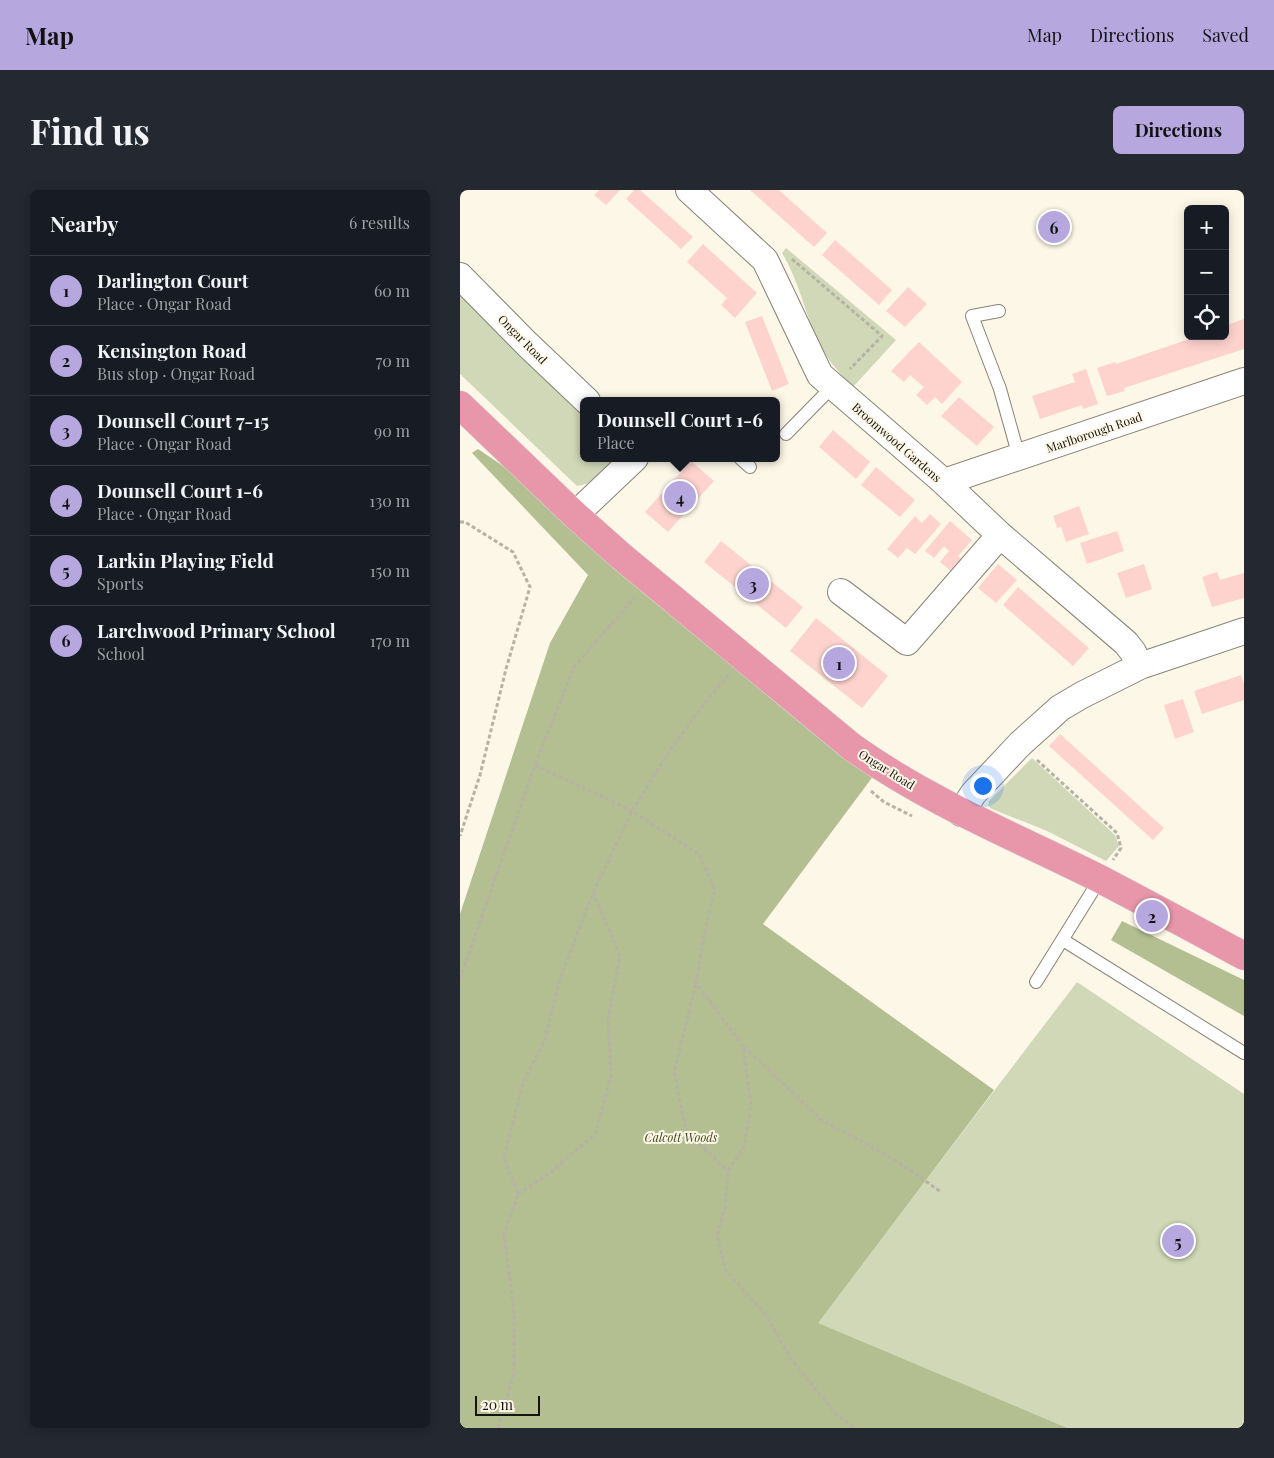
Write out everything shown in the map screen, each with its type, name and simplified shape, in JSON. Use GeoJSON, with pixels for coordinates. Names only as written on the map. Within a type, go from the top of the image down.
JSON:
{"type":"FeatureCollection","features":[{"type":"Feature","properties":{"kind":"main road","name":"Ongar Road"},"geometry":{"type":"LineString","coordinates":[[460,405],[575,515],[649,579],[852,747],[880,767],[961,813],[1100,879],[1244,956]]}},
{"type":"Feature","properties":{"kind":"street","name":"Broomwood Gardens"},"geometry":{"type":"LineString","coordinates":[[689,190],[765,260],[820,375],[944,482],[1000,535],[1126,643],[1140,666]]}},
{"type":"Feature","properties":{"kind":"street","name":"Ongar Road"},"geometry":{"type":"LineString","coordinates":[[460,276],[583,397]]}},
{"type":"Feature","properties":{"kind":"street","name":"Marlborough Road"},"geometry":{"type":"LineString","coordinates":[[944,482],[1244,381]]}},
{"type":"Feature","properties":{"kind":"street"},"geometry":{"type":"LineString","coordinates":[[575,515],[631,462]]}},
{"type":"Feature","properties":{"kind":"street"},"geometry":{"type":"LineString","coordinates":[[841,592],[907,642],[1000,535]]}},
{"type":"Feature","properties":{"kind":"street"},"geometry":{"type":"LineString","coordinates":[[961,813],[973,794],[1020,744],[1060,708],[1140,666],[1244,631]]}},
{"type":"Feature","properties":{"kind":"lane"},"geometry":{"type":"LineString","coordinates":[[999,311],[972,316],[1000,390],[1019,457]]}},
{"type":"Feature","properties":{"kind":"lane"},"geometry":{"type":"LineString","coordinates":[[786,434],[833,386]]}},
{"type":"Feature","properties":{"kind":"lane"},"geometry":{"type":"LineString","coordinates":[[1036,982],[1100,879]]}},
{"type":"Feature","properties":{"kind":"lane"},"geometry":{"type":"LineString","coordinates":[[1063,940],[1244,1053]]}},
{"type":"Feature","properties":{"kind":"path"},"geometry":{"type":"LineString","coordinates":[[784,253],[882,336],[833,386]]}},
{"type":"Feature","properties":{"kind":"path"},"geometry":{"type":"LineString","coordinates":[[460,522],[465,522],[512,552],[530,588],[506,669],[480,775],[460,836]]}},
{"type":"Feature","properties":{"kind":"path"},"geometry":{"type":"LineString","coordinates":[[460,978],[535,765],[574,667],[649,579]]}},
{"type":"Feature","properties":{"kind":"path"},"geometry":{"type":"LineString","coordinates":[[518,1194],[504,1158],[523,1082],[544,1042],[560,978],[593,893],[632,811],[671,749],[699,712],[745,658]]}},
{"type":"Feature","properties":{"kind":"path"},"geometry":{"type":"LineString","coordinates":[[1020,744],[1118,833],[1121,848],[1100,879]]}},
{"type":"Feature","properties":{"kind":"path"},"geometry":{"type":"LineString","coordinates":[[535,765],[632,811],[699,854],[716,889],[706,926],[696,983],[674,1071],[686,1131],[728,1171]]}},
{"type":"Feature","properties":{"kind":"path"},"geometry":{"type":"LineString","coordinates":[[498,1428],[514,1373],[514,1311],[504,1234],[518,1194],[550,1172],[596,1133],[611,1075],[608,1018],[620,956],[593,893]]}},
{"type":"Feature","properties":{"kind":"path"},"geometry":{"type":"LineString","coordinates":[[696,983],[743,1046],[823,1121],[904,1166],[941,1192]]}},
{"type":"Feature","properties":{"kind":"path"},"geometry":{"type":"LineString","coordinates":[[743,1046],[751,1105],[744,1147],[728,1171],[725,1207],[717,1236],[726,1271],[764,1313],[793,1362],[837,1415],[854,1428]]}},
{"type":"Feature","properties":{"kind":"green space"},"geometry":{"type":"Polygon","coordinates":[[[786,248],[896,340],[853,387],[832,364],[819,344],[788,263],[782,253],[786,248]]]}},
{"type":"Feature","properties":{"kind":"green space"},"geometry":{"type":"Polygon","coordinates":[[[460,293],[580,409],[580,462],[611,462],[607,470],[595,481],[577,486],[460,374],[460,293]]]}},
{"type":"Feature","properties":{"kind":"green space","name":"Calcott Woods"},"geometry":{"type":"Polygon","coordinates":[[[478,449],[575,515],[880,767],[763,924],[994,1090],[818,1323],[1067,1428],[460,1428],[460,914],[550,643],[588,575],[472,453],[478,449]]]}},
{"type":"Feature","properties":{"kind":"green space"},"geometry":{"type":"Polygon","coordinates":[[[1032,758],[1115,835],[1119,846],[1106,861],[1047,831],[988,806],[989,801],[1032,758]]]}},
{"type":"Feature","properties":{"kind":"green space"},"geometry":{"type":"Polygon","coordinates":[[[1122,921],[1244,980],[1244,1016],[1111,940],[1122,921]]]}},
{"type":"Feature","properties":{"kind":"green space"},"geometry":{"type":"Polygon","coordinates":[[[1077,982],[1244,1094],[1244,1428],[1065,1428],[817,1323],[1077,982]]]}},
{"type":"Feature","properties":{"kind":"building"},"geometry":{"type":"Polygon","coordinates":[[[599,190],[620,190],[606,205],[594,195],[599,190]]]}},
{"type":"Feature","properties":{"kind":"building"},"geometry":{"type":"Polygon","coordinates":[[[634,190],[640,190],[693,237],[681,249],[626,199],[634,190]]]}},
{"type":"Feature","properties":{"kind":"building"},"geometry":{"type":"Polygon","coordinates":[[[750,190],[779,190],[827,233],[814,247],[750,190]]]}},
{"type":"Feature","properties":{"kind":"building"},"geometry":{"type":"Polygon","coordinates":[[[835,240],[892,290],[879,305],[822,255],[835,240]]]}},
{"type":"Feature","properties":{"kind":"building"},"geometry":{"type":"Polygon","coordinates":[[[703,244],[757,293],[735,318],[721,305],[727,298],[687,262],[703,244]]]}},
{"type":"Feature","properties":{"kind":"building"},"geometry":{"type":"Polygon","coordinates":[[[908,287],[927,304],[905,327],[886,311],[908,287]]]}},
{"type":"Feature","properties":{"kind":"building"},"geometry":{"type":"Polygon","coordinates":[[[762,316],[789,384],[772,391],[745,322],[762,316]]]}},
{"type":"Feature","properties":{"kind":"building"},"geometry":{"type":"Polygon","coordinates":[[[1244,319],[1244,349],[1124,388],[1125,391],[1107,396],[1097,368],[1115,362],[1116,364],[1186,340],[1229,340],[1229,324],[1244,319]]]}},
{"type":"Feature","properties":{"kind":"building"},"geometry":{"type":"Polygon","coordinates":[[[919,342],[962,382],[942,404],[935,397],[927,405],[916,395],[924,387],[910,375],[904,382],[891,371],[919,342]]]}},
{"type":"Feature","properties":{"kind":"building"},"geometry":{"type":"Polygon","coordinates":[[[1086,369],[1098,404],[1083,409],[1082,405],[1040,419],[1032,396],[1075,382],[1072,374],[1086,369]]]}},
{"type":"Feature","properties":{"kind":"building"},"geometry":{"type":"Polygon","coordinates":[[[959,397],[994,427],[977,446],[941,416],[959,397]]]}},
{"type":"Feature","properties":{"kind":"building"},"geometry":{"type":"Polygon","coordinates":[[[833,430],[870,462],[856,479],[819,447],[833,430]]]}},
{"type":"Feature","properties":{"kind":"building"},"geometry":{"type":"Polygon","coordinates":[[[690,462],[714,481],[668,532],[645,512],[690,462]]]}},
{"type":"Feature","properties":{"kind":"building"},"geometry":{"type":"Polygon","coordinates":[[[876,467],[915,500],[900,517],[861,485],[876,467]]]}},
{"type":"Feature","properties":{"kind":"building"},"geometry":{"type":"Polygon","coordinates":[[[1079,506],[1089,534],[1066,542],[1061,527],[1057,528],[1053,516],[1079,506]]]}},
{"type":"Feature","properties":{"kind":"building"},"geometry":{"type":"Polygon","coordinates":[[[930,514],[941,524],[915,554],[907,548],[898,558],[887,549],[915,516],[922,523],[930,514]]]}},
{"type":"Feature","properties":{"kind":"building"},"geometry":{"type":"Polygon","coordinates":[[[950,521],[972,540],[958,556],[968,565],[958,577],[940,562],[949,551],[944,546],[934,558],[925,551],[950,521]]]}},
{"type":"Feature","properties":{"kind":"building"},"geometry":{"type":"Polygon","coordinates":[[[1117,531],[1124,551],[1087,564],[1080,543],[1117,531]]]}},
{"type":"Feature","properties":{"kind":"building"},"geometry":{"type":"Polygon","coordinates":[[[721,541],[803,607],[786,628],[704,562],[721,541]]]}},
{"type":"Feature","properties":{"kind":"building"},"geometry":{"type":"Polygon","coordinates":[[[998,564],[1017,580],[996,603],[978,588],[998,564]]]}},
{"type":"Feature","properties":{"kind":"building"},"geometry":{"type":"Polygon","coordinates":[[[1144,564],[1152,589],[1126,598],[1117,573],[1144,564]]]}},
{"type":"Feature","properties":{"kind":"building"},"geometry":{"type":"Polygon","coordinates":[[[1217,572],[1220,580],[1244,573],[1244,598],[1212,607],[1202,577],[1217,572]]]}},
{"type":"Feature","properties":{"kind":"building"},"geometry":{"type":"Polygon","coordinates":[[[1018,587],[1089,648],[1073,666],[1003,605],[1018,587]]]}},
{"type":"Feature","properties":{"kind":"building"},"geometry":{"type":"Polygon","coordinates":[[[816,618],[888,676],[862,708],[790,651],[816,618]]]}},
{"type":"Feature","properties":{"kind":"building"},"geometry":{"type":"Polygon","coordinates":[[[1241,675],[1244,684],[1244,700],[1202,714],[1194,691],[1241,675]]]}},
{"type":"Feature","properties":{"kind":"building"},"geometry":{"type":"Polygon","coordinates":[[[1183,699],[1194,732],[1175,739],[1164,705],[1183,699]]]}},
{"type":"Feature","properties":{"kind":"building"},"geometry":{"type":"Polygon","coordinates":[[[1060,734],[1164,828],[1153,840],[1049,746],[1060,734]]]}},
{"type":"Feature","properties":{"kind":"place","name":"Larchwood Primary School"},"geometry":{"type":"Point","coordinates":[1054,227]}},
{"type":"Feature","properties":{"kind":"place","name":"Dounsell Court 1-6"},"geometry":{"type":"Point","coordinates":[680,497]}},
{"type":"Feature","properties":{"kind":"place","name":"Dounsell Court 7-15"},"geometry":{"type":"Point","coordinates":[753,584]}},
{"type":"Feature","properties":{"kind":"place","name":"Darlington Court"},"geometry":{"type":"Point","coordinates":[839,663]}},
{"type":"Feature","properties":{"kind":"place","name":"Kensington Road"},"geometry":{"type":"Point","coordinates":[1152,916]}},
{"type":"Feature","properties":{"kind":"place","name":"Larkin Playing Field"},"geometry":{"type":"Point","coordinates":[1178,1241]}}]}
